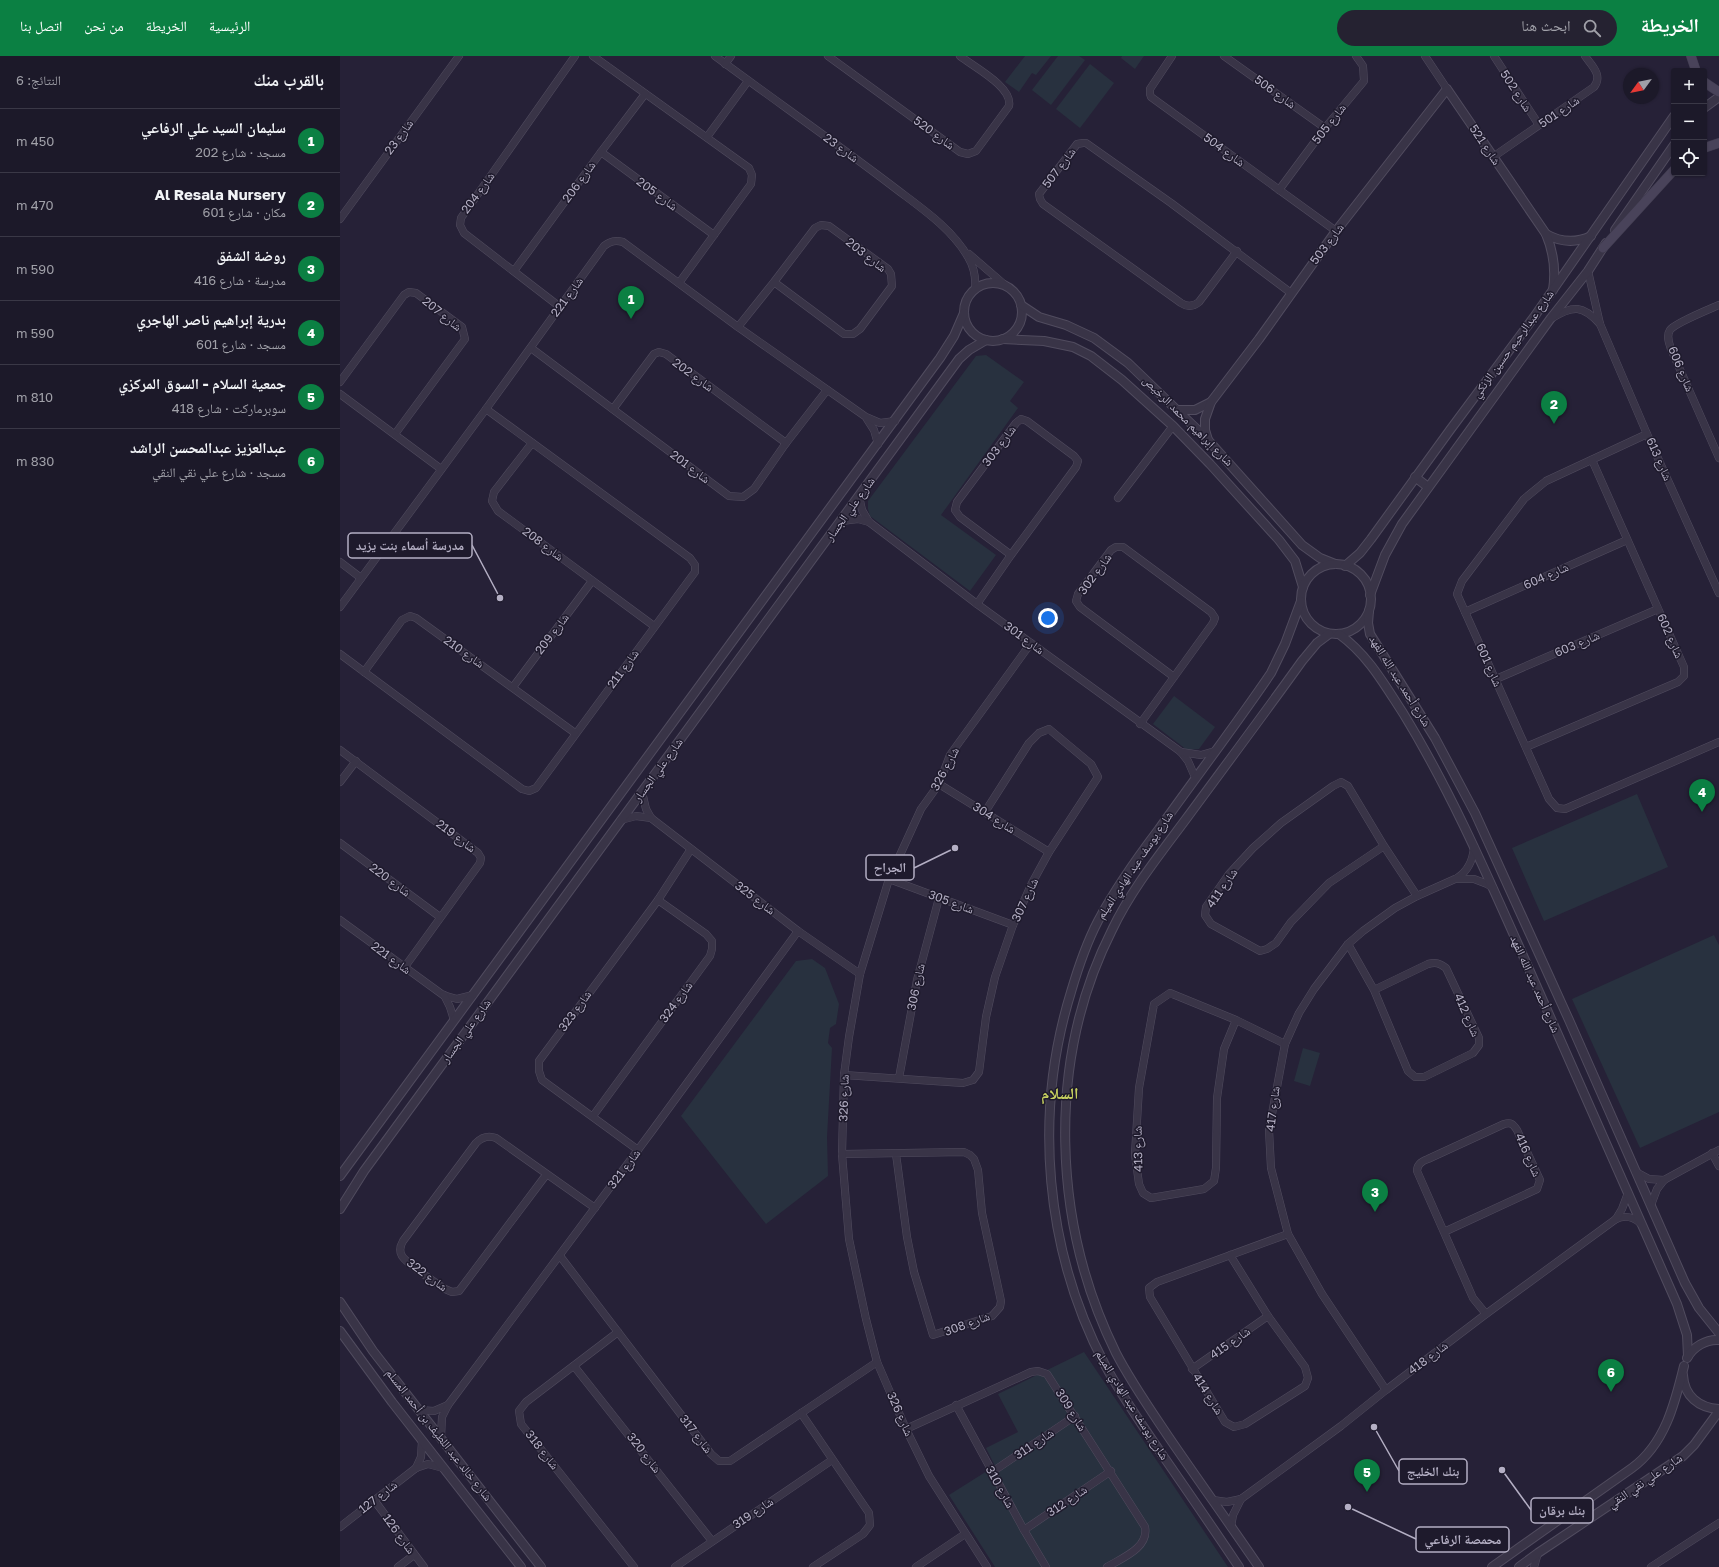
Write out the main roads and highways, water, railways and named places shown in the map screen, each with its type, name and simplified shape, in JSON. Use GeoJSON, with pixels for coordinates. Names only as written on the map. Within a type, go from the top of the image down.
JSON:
{"type":"FeatureCollection","features":[{"type":"Feature","properties":{"kind":"main road"},"geometry":{"type":"LineString","coordinates":[[1707,84],[1719,92]]}},
{"type":"Feature","properties":{"kind":"main road"},"geometry":{"type":"LineString","coordinates":[[1707,147],[1719,143]]}},
{"type":"Feature","properties":{"kind":"main road"},"geometry":{"type":"LineString","coordinates":[[1603,248],[1671,173]]}},
{"type":"Feature","properties":{"kind":"place","name":"سليمان السيد علي الرفاعي"},"geometry":{"type":"Point","coordinates":[631,319]}},
{"type":"Feature","properties":{"kind":"place","name":"Al Resala Nursery"},"geometry":{"type":"Point","coordinates":[1554,424]}},
{"type":"Feature","properties":{"kind":"place","name":"مدرسة أسماء بنت يزيد"},"geometry":{"type":"Point","coordinates":[500,598]}},
{"type":"Feature","properties":{"kind":"place","name":"بدرية إبراهيم ناصر الهاجري"},"geometry":{"type":"Point","coordinates":[1702,812]}},
{"type":"Feature","properties":{"kind":"place","name":"الجراح"},"geometry":{"type":"Point","coordinates":[955,848]}},
{"type":"Feature","properties":{"kind":"place","name":"روضة الشفق"},"geometry":{"type":"Point","coordinates":[1375,1212]}},
{"type":"Feature","properties":{"kind":"place","name":"عبدالعزيز عبدالمحسن الراشد"},"geometry":{"type":"Point","coordinates":[1611,1392]}},
{"type":"Feature","properties":{"kind":"place","name":"بنك الخليج"},"geometry":{"type":"Point","coordinates":[1374,1427]}},
{"type":"Feature","properties":{"kind":"place","name":"بنك برقان"},"geometry":{"type":"Point","coordinates":[1502,1470]}},
{"type":"Feature","properties":{"kind":"place","name":"جمعية السلام - السوق المركزي"},"geometry":{"type":"Point","coordinates":[1367,1492]}},
{"type":"Feature","properties":{"kind":"place","name":"محمصة الرفاعي"},"geometry":{"type":"Point","coordinates":[1348,1507]}},
{"type":"Feature","properties":{"kind":"district","name":"السلام"},"geometry":{"type":"Point","coordinates":[1060,1093]}}]}
